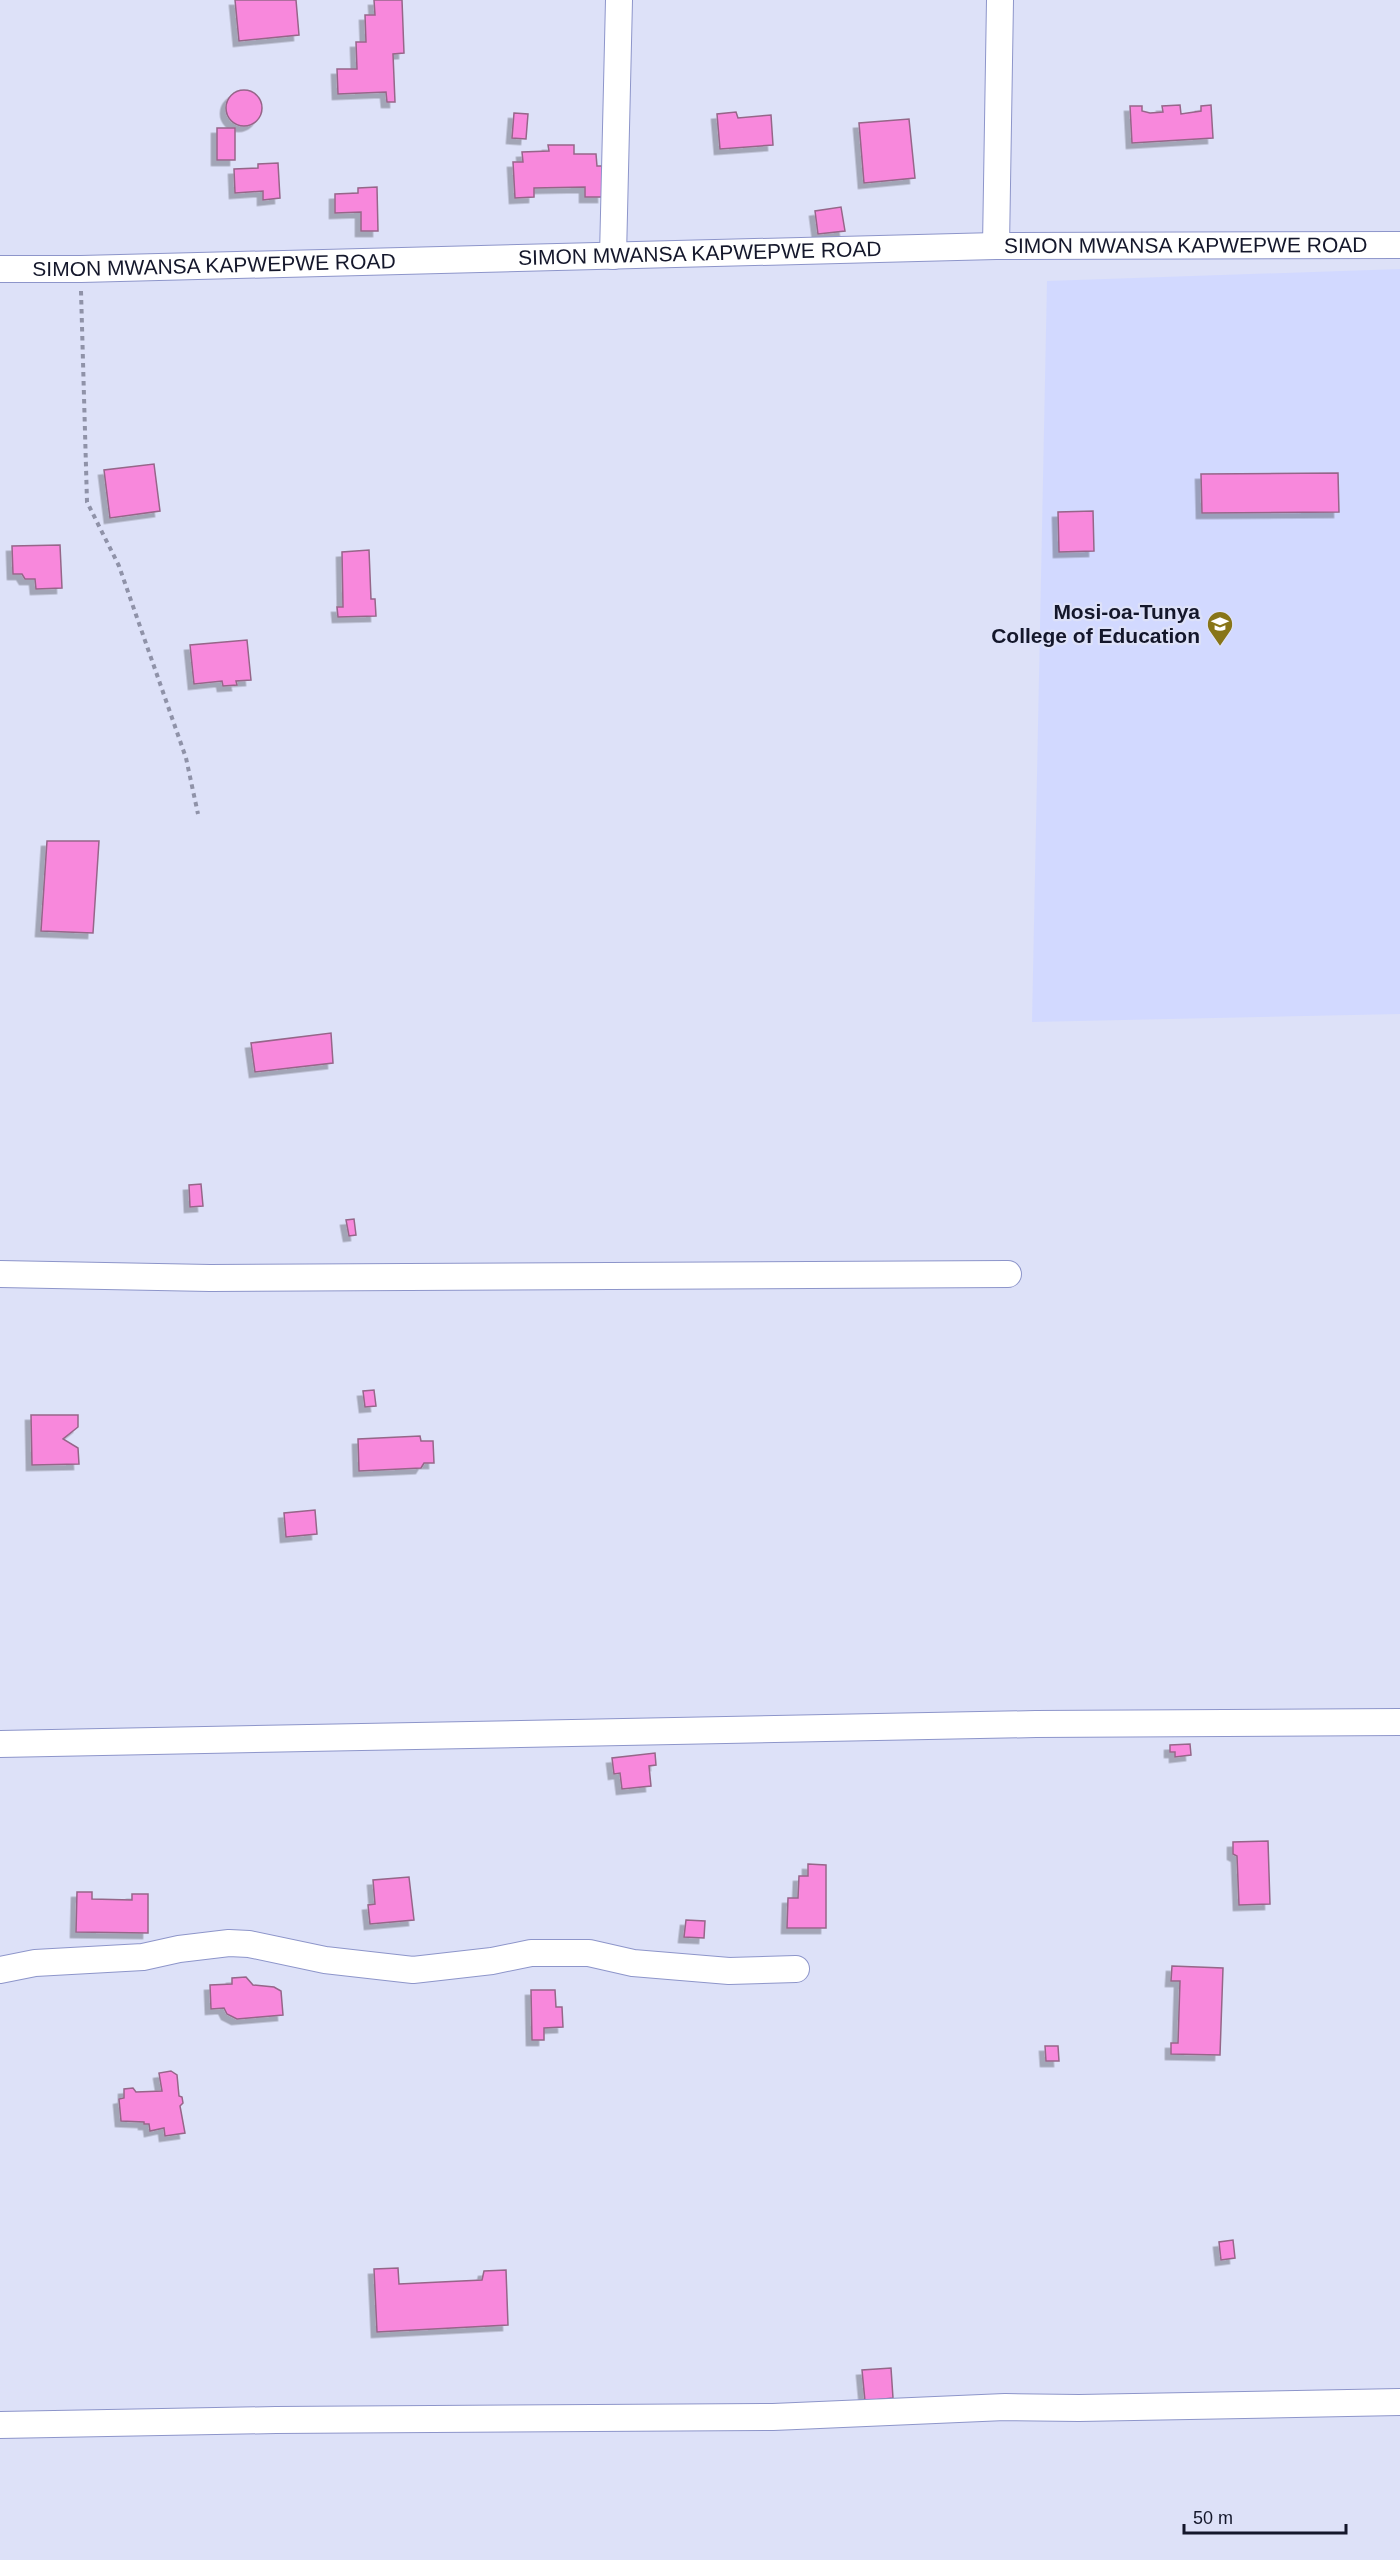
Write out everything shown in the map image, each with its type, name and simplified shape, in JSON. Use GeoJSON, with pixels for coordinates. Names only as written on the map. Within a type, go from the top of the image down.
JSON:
{"type":"FeatureCollection","features":[{"type":"Feature","properties":{"kind":"street"},"geometry":{"type":"LineString","coordinates":[[613,256],[619,0]]}},
{"type":"Feature","properties":{"kind":"street"},"geometry":{"type":"LineString","coordinates":[[996,246],[1000,0]]}},
{"type":"Feature","properties":{"kind":"street","name":"SIMON MWANSA KAPWEPWE ROAD"},"geometry":{"type":"LineString","coordinates":[[0,268],[81,269],[996,246],[1400,245]]}},
{"type":"Feature","properties":{"kind":"street"},"geometry":{"type":"LineString","coordinates":[[0,1274],[234,1278],[1008,1274]]}},
{"type":"Feature","properties":{"kind":"street"},"geometry":{"type":"LineString","coordinates":[[0,1744],[1024,1724],[1400,1722]]}},
{"type":"Feature","properties":{"kind":"street"},"geometry":{"type":"LineString","coordinates":[[0,1970],[35,1963],[143,1956],[229,1943],[249,1944],[325,1960],[413,1970],[492,1961],[531,1953],[589,1953],[633,1963],[729,1971],[796,1969]]}},
{"type":"Feature","properties":{"kind":"street"},"geometry":{"type":"LineString","coordinates":[[0,2425],[276,2420],[773,2417],[1005,2407],[1400,2403]]}},
{"type":"Feature","properties":{"kind":"path"},"geometry":{"type":"LineString","coordinates":[[81,269],[87,502],[119,566],[186,758],[198,814]]}},
{"type":"Feature","properties":{"kind":"shaded area","name":"Mosi-oa-Tunya College of Education"},"geometry":{"type":"Polygon","coordinates":[[[1400,269],[1400,1014],[1032,1022],[1047,281],[1400,269]]]}},
{"type":"Feature","properties":{"kind":"building"},"geometry":{"type":"Polygon","coordinates":[[[235,0],[296,0],[299,35],[239,41],[235,0]]]}},
{"type":"Feature","properties":{"kind":"building"},"geometry":{"type":"Polygon","coordinates":[[[374,0],[402,0],[404,53],[393,54],[395,102],[387,102],[386,92],[338,94],[337,69],[357,69],[356,42],[366,42],[365,15],[375,15],[374,0]]]}},
{"type":"Feature","properties":{"kind":"building"},"geometry":{"type":"Polygon","coordinates":[[[244,90],[257,95],[262,108],[257,121],[244,126],[231,121],[226,108],[231,95],[244,90]]]}},
{"type":"Feature","properties":{"kind":"building"},"geometry":{"type":"Polygon","coordinates":[[[1180,105],[1181,114],[1201,111],[1201,106],[1211,105],[1213,138],[1132,143],[1130,106],[1142,106],[1142,111],[1150,113],[1163,112],[1162,106],[1180,105]]]}},
{"type":"Feature","properties":{"kind":"building"},"geometry":{"type":"Polygon","coordinates":[[[736,112],[738,118],[771,115],[773,145],[720,149],[717,114],[736,112]]]}},
{"type":"Feature","properties":{"kind":"building"},"geometry":{"type":"Polygon","coordinates":[[[514,113],[528,114],[526,139],[512,138],[514,113]]]}},
{"type":"Feature","properties":{"kind":"building"},"geometry":{"type":"Polygon","coordinates":[[[909,119],[915,178],[864,183],[859,123],[909,119]]]}},
{"type":"Feature","properties":{"kind":"building"},"geometry":{"type":"Polygon","coordinates":[[[217,128],[235,128],[235,160],[217,160],[217,128]]]}},
{"type":"Feature","properties":{"kind":"building"},"geometry":{"type":"Polygon","coordinates":[[[548,145],[574,145],[574,154],[596,154],[597,166],[602,166],[603,197],[585,197],[585,187],[534,188],[534,197],[515,198],[513,162],[523,162],[522,152],[549,151],[548,145]]]}},
{"type":"Feature","properties":{"kind":"building"},"geometry":{"type":"Polygon","coordinates":[[[278,163],[280,198],[263,200],[263,191],[235,193],[234,169],[258,168],[258,164],[278,163]]]}},
{"type":"Feature","properties":{"kind":"building"},"geometry":{"type":"Polygon","coordinates":[[[377,187],[378,231],[361,231],[361,212],[335,213],[335,194],[358,193],[358,188],[377,187]]]}},
{"type":"Feature","properties":{"kind":"building"},"geometry":{"type":"Polygon","coordinates":[[[841,207],[845,231],[818,234],[815,211],[841,207]]]}},
{"type":"Feature","properties":{"kind":"building"},"geometry":{"type":"Polygon","coordinates":[[[154,464],[160,511],[110,518],[104,470],[154,464]]]}},
{"type":"Feature","properties":{"kind":"building"},"geometry":{"type":"Polygon","coordinates":[[[1338,473],[1339,512],[1202,513],[1201,474],[1338,473]]]}},
{"type":"Feature","properties":{"kind":"building"},"geometry":{"type":"Polygon","coordinates":[[[1093,511],[1094,551],[1059,552],[1058,512],[1093,511]]]}},
{"type":"Feature","properties":{"kind":"building"},"geometry":{"type":"Polygon","coordinates":[[[60,545],[62,588],[36,589],[35,579],[25,579],[22,574],[13,574],[12,546],[60,545]]]}},
{"type":"Feature","properties":{"kind":"building"},"geometry":{"type":"Polygon","coordinates":[[[369,550],[371,599],[375,599],[376,616],[338,617],[337,607],[343,607],[342,552],[369,550]]]}},
{"type":"Feature","properties":{"kind":"building"},"geometry":{"type":"Polygon","coordinates":[[[247,640],[251,680],[236,681],[237,685],[223,686],[222,681],[194,684],[190,645],[247,640]]]}},
{"type":"Feature","properties":{"kind":"building"},"geometry":{"type":"Polygon","coordinates":[[[47,841],[99,841],[93,933],[41,931],[47,841]]]}},
{"type":"Feature","properties":{"kind":"building"},"geometry":{"type":"Polygon","coordinates":[[[331,1033],[333,1063],[255,1072],[251,1043],[331,1033]]]}},
{"type":"Feature","properties":{"kind":"building"},"geometry":{"type":"Polygon","coordinates":[[[201,1184],[203,1206],[190,1207],[189,1185],[201,1184]]]}},
{"type":"Feature","properties":{"kind":"building"},"geometry":{"type":"Polygon","coordinates":[[[354,1219],[356,1235],[349,1236],[346,1220],[354,1219]]]}},
{"type":"Feature","properties":{"kind":"building"},"geometry":{"type":"Polygon","coordinates":[[[374,1390],[376,1406],[365,1407],[363,1391],[374,1390]]]}},
{"type":"Feature","properties":{"kind":"building"},"geometry":{"type":"Polygon","coordinates":[[[31,1415],[78,1415],[78,1427],[63,1439],[78,1448],[79,1464],[32,1465],[31,1415]]]}},
{"type":"Feature","properties":{"kind":"building"},"geometry":{"type":"Polygon","coordinates":[[[420,1436],[421,1441],[433,1441],[434,1463],[424,1463],[421,1468],[359,1471],[358,1439],[420,1436]]]}},
{"type":"Feature","properties":{"kind":"building"},"geometry":{"type":"Polygon","coordinates":[[[315,1510],[317,1534],[286,1537],[284,1513],[315,1510]]]}},
{"type":"Feature","properties":{"kind":"building"},"geometry":{"type":"Polygon","coordinates":[[[1190,1744],[1191,1755],[1175,1757],[1175,1752],[1170,1752],[1170,1745],[1190,1744]]]}},
{"type":"Feature","properties":{"kind":"building"},"geometry":{"type":"Polygon","coordinates":[[[655,1753],[656,1765],[649,1766],[651,1786],[622,1789],[620,1773],[614,1774],[612,1758],[655,1753]]]}},
{"type":"Feature","properties":{"kind":"building"},"geometry":{"type":"Polygon","coordinates":[[[1268,1841],[1270,1904],[1239,1905],[1237,1856],[1233,1854],[1233,1842],[1268,1841]]]}},
{"type":"Feature","properties":{"kind":"building"},"geometry":{"type":"Polygon","coordinates":[[[808,1864],[826,1865],[826,1928],[787,1928],[788,1898],[798,1898],[799,1876],[808,1876],[808,1864]]]}},
{"type":"Feature","properties":{"kind":"building"},"geometry":{"type":"Polygon","coordinates":[[[409,1877],[414,1920],[370,1924],[368,1905],[375,1904],[373,1880],[409,1877]]]}},
{"type":"Feature","properties":{"kind":"building"},"geometry":{"type":"Polygon","coordinates":[[[77,1892],[92,1892],[92,1899],[132,1900],[132,1894],[148,1894],[148,1933],[76,1932],[77,1892]]]}},
{"type":"Feature","properties":{"kind":"building"},"geometry":{"type":"Polygon","coordinates":[[[686,1920],[705,1921],[704,1938],[684,1937],[686,1920]]]}},
{"type":"Feature","properties":{"kind":"building"},"geometry":{"type":"Polygon","coordinates":[[[1172,1966],[1223,1968],[1220,2055],[1171,2054],[1171,2043],[1178,2043],[1180,1981],[1171,1981],[1172,1966]]]}},
{"type":"Feature","properties":{"kind":"building"},"geometry":{"type":"Polygon","coordinates":[[[246,1977],[253,1985],[274,1987],[281,1991],[283,2015],[237,2019],[227,2014],[224,2008],[211,2009],[210,1985],[232,1984],[232,1978],[246,1977]]]}},
{"type":"Feature","properties":{"kind":"building"},"geometry":{"type":"Polygon","coordinates":[[[531,1990],[555,1990],[556,2007],[562,2007],[563,2027],[544,2028],[544,2040],[532,2040],[531,1990]]]}},
{"type":"Feature","properties":{"kind":"building"},"geometry":{"type":"Polygon","coordinates":[[[1045,2046],[1058,2046],[1059,2061],[1046,2061],[1045,2046]]]}},
{"type":"Feature","properties":{"kind":"building"},"geometry":{"type":"Polygon","coordinates":[[[171,2071],[177,2075],[179,2096],[182,2097],[183,2103],[180,2106],[185,2133],[165,2136],[164,2128],[150,2131],[149,2124],[144,2124],[144,2122],[121,2121],[119,2099],[124,2098],[124,2089],[133,2088],[136,2092],[162,2091],[159,2073],[171,2071]]]}},
{"type":"Feature","properties":{"kind":"building"},"geometry":{"type":"Polygon","coordinates":[[[1233,2240],[1235,2258],[1221,2260],[1219,2242],[1233,2240]]]}},
{"type":"Feature","properties":{"kind":"building"},"geometry":{"type":"Polygon","coordinates":[[[398,2268],[399,2284],[482,2280],[484,2271],[506,2270],[508,2325],[377,2332],[374,2269],[398,2268]]]}},
{"type":"Feature","properties":{"kind":"building"},"geometry":{"type":"Polygon","coordinates":[[[891,2368],[893,2398],[865,2401],[862,2370],[891,2368]]]}},
{"type":"Feature","properties":{"kind":"place","name":"Mosi-oa-Tunya College of Education"},"geometry":{"type":"Point","coordinates":[1220,647]}}]}
